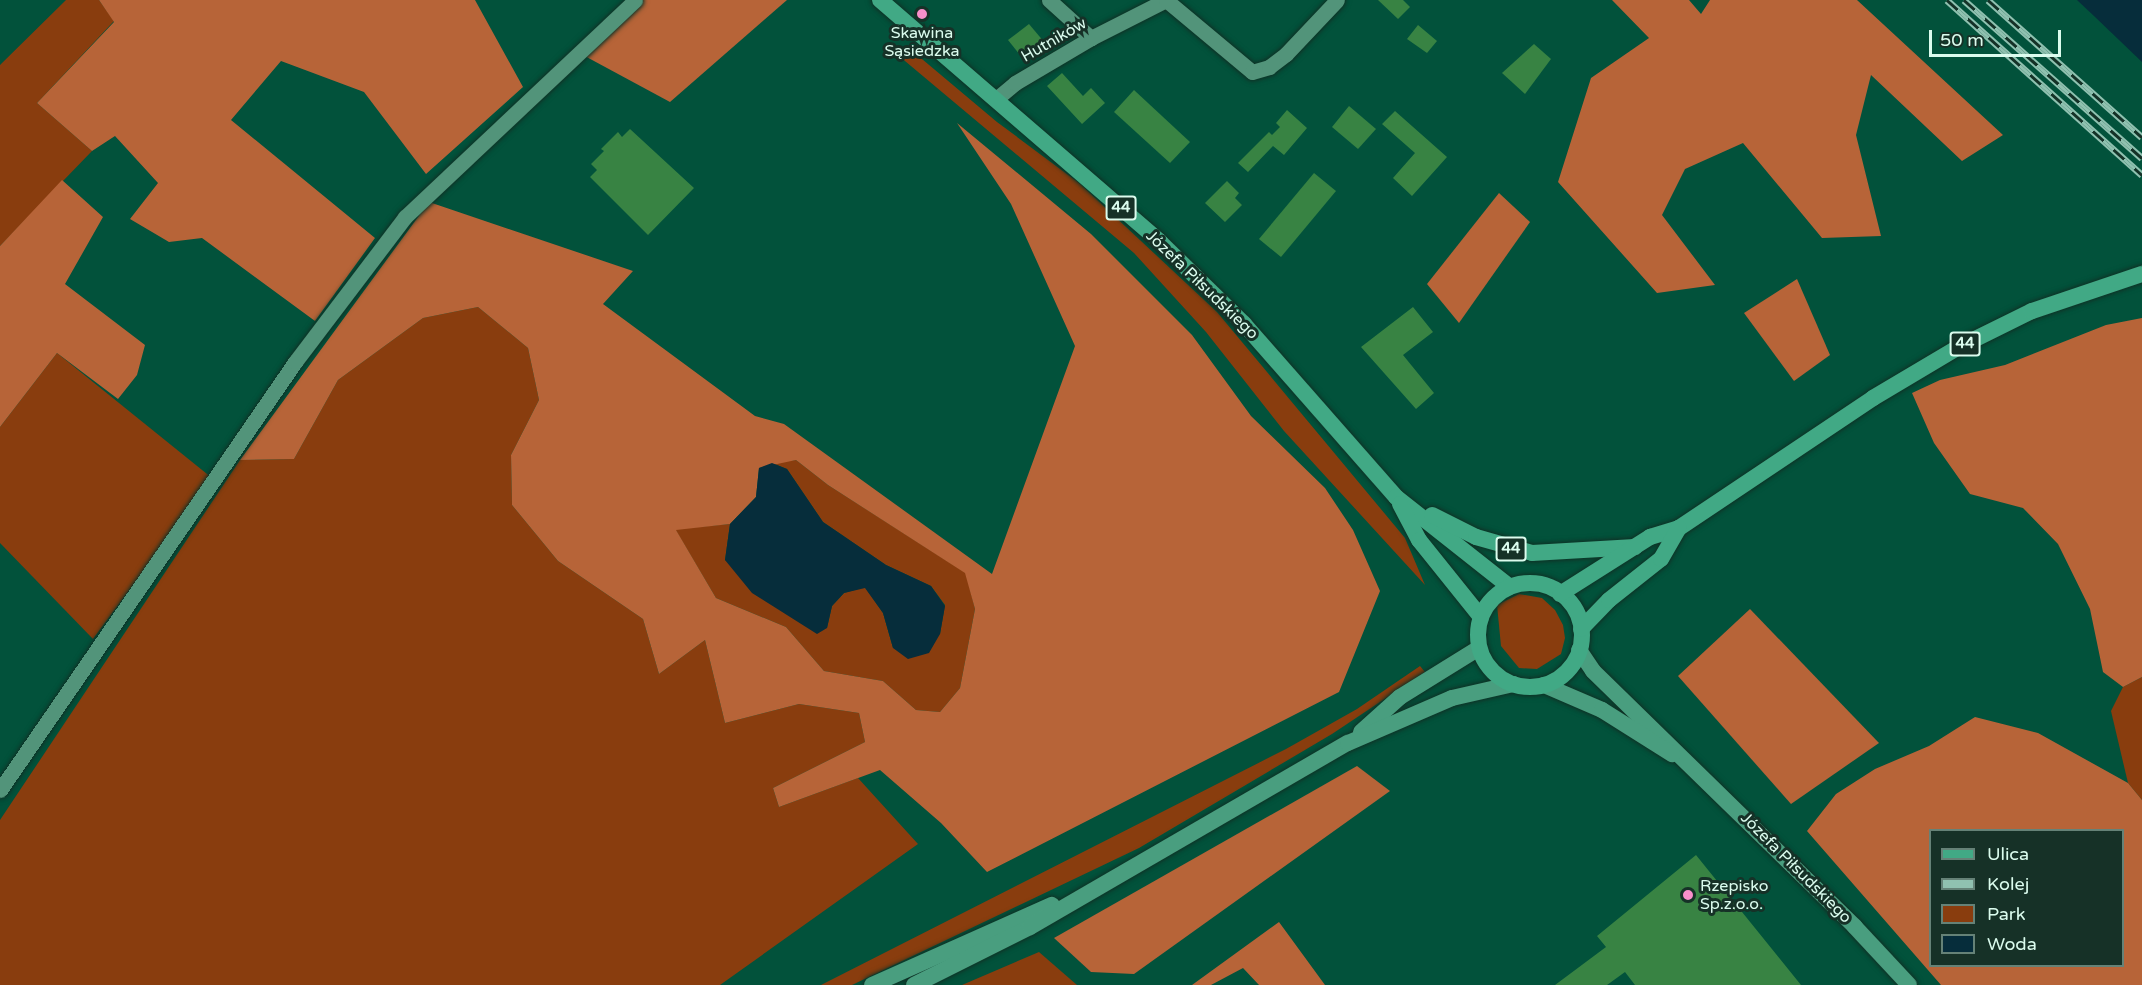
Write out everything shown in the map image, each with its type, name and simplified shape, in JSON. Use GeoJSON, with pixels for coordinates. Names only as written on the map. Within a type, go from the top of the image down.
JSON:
{"type":"FeatureCollection","features":[{"type":"Feature","properties":{"kind":"main road","name":"Józefa Piłsudskiego"},"geometry":{"type":"LineString","coordinates":[[880,0],[899,20],[906,21],[1200,280],[1288,372],[1396,498],[1510,587]]}},
{"type":"Feature","properties":{"kind":"main road","name":"Józefa Piłsudskiego"},"geometry":{"type":"LineString","coordinates":[[888,0],[904,14],[906,21]]}},
{"type":"Feature","properties":{"kind":"main road","name":"44"},"geometry":{"type":"LineString","coordinates":[[1510,587],[1531,583],[1560,594],[1650,537],[1679,528],[1873,398],[1959,347],[2032,311],[2142,274]]}},
{"type":"Feature","properties":{"kind":"main road","name":"Józefa Piłsudskiego"},"geometry":{"type":"LineString","coordinates":[[1396,498],[1419,540],[1481,617]]}},
{"type":"Feature","properties":{"kind":"main road","name":"44"},"geometry":{"type":"LineString","coordinates":[[1396,498],[1476,537],[1513,550],[1553,554],[1636,547]]}},
{"type":"Feature","properties":{"kind":"main road","name":"44"},"geometry":{"type":"LineString","coordinates":[[1581,629],[1609,600],[1661,559],[1679,528]]}},
{"type":"Feature","properties":{"kind":"main road"},"geometry":{"type":"LineString","coordinates":[[1510,587],[1493,599],[1481,617],[1479,648],[1495,674],[1513,684]]}},
{"type":"Feature","properties":{"kind":"main road"},"geometry":{"type":"LineString","coordinates":[[914,985],[1030,927],[1076,897],[1348,743],[1452,698],[1513,684],[1544,685],[1570,668],[1579,650],[1581,629],[1574,609],[1560,594]]}},
{"type":"Feature","properties":{"kind":"main road"},"geometry":{"type":"LineString","coordinates":[[1348,743],[1400,697],[1479,648]]}},
{"type":"Feature","properties":{"kind":"main road","name":"Józefa Piłsudskiego"},"geometry":{"type":"LineString","coordinates":[[1579,650],[1593,671],[1678,757],[1772,844],[1909,985]]}},
{"type":"Feature","properties":{"kind":"main road","name":"Józefa Piłsudskiego"},"geometry":{"type":"LineString","coordinates":[[1544,685],[1602,710],[1678,757]]}},
{"type":"Feature","properties":{"kind":"main road"},"geometry":{"type":"LineString","coordinates":[[872,985],[1022,915],[1076,897]]}},
{"type":"Feature","properties":{"kind":"street"},"geometry":{"type":"LineString","coordinates":[[0,790],[296,362],[405,217],[635,0]]}},
{"type":"Feature","properties":{"kind":"street"},"geometry":{"type":"LineString","coordinates":[[1049,0],[1091,38]]}},
{"type":"Feature","properties":{"kind":"street","name":"Hutników"},"geometry":{"type":"LineString","coordinates":[[996,99],[1015,83],[1091,38],[1166,0],[1252,72],[1269,67],[1286,54],[1337,0]]}},
{"type":"Feature","properties":{"kind":"green space"},"geometry":{"type":"Polygon","coordinates":[[[66,0],[99,0],[114,21],[37,103],[92,151],[0,246],[0,65],[66,0]]]}},
{"type":"Feature","properties":{"kind":"green space"},"geometry":{"type":"Polygon","coordinates":[[[916,54],[997,122],[1079,183],[1217,312],[1405,538],[1425,585],[1284,431],[1206,332],[1134,253],[899,56],[916,54]]]}},
{"type":"Feature","properties":{"kind":"green space"},"geometry":{"type":"Polygon","coordinates":[[[478,307],[528,348],[539,400],[511,455],[512,505],[558,561],[643,619],[659,674],[705,640],[725,723],[799,704],[859,713],[865,742],[773,788],[779,807],[858,778],[918,844],[720,985],[0,985],[0,820],[240,460],[294,459],[338,380],[423,318],[478,307]]]}},
{"type":"Feature","properties":{"kind":"green space"},"geometry":{"type":"Polygon","coordinates":[[[57,353],[212,478],[93,639],[0,543],[0,427],[57,353]]]}},
{"type":"Feature","properties":{"kind":"green space"},"geometry":{"type":"Polygon","coordinates":[[[796,460],[828,485],[966,573],[975,609],[960,688],[940,712],[916,710],[883,681],[824,671],[786,627],[716,598],[675,529],[730,524],[725,560],[827,628],[832,606],[844,593],[865,587],[883,613],[893,648],[940,634],[945,605],[931,586],[886,565],[823,522],[787,469],[772,463],[796,460]]]}},
{"type":"Feature","properties":{"kind":"green space"},"geometry":{"type":"Polygon","coordinates":[[[1519,594],[1542,598],[1555,610],[1563,625],[1565,638],[1561,654],[1537,669],[1519,668],[1501,646],[1497,605],[1519,594]]]}},
{"type":"Feature","properties":{"kind":"green space"},"geometry":{"type":"Polygon","coordinates":[[[1420,666],[1425,672],[1332,734],[1139,848],[852,985],[821,985],[1286,749],[1357,709],[1420,666]]]}},
{"type":"Feature","properties":{"kind":"green space"},"geometry":{"type":"Polygon","coordinates":[[[2142,677],[2142,800],[2128,783],[2111,711],[2123,687],[2142,677]]]}},
{"type":"Feature","properties":{"kind":"green space"},"geometry":{"type":"Polygon","coordinates":[[[1039,952],[1077,985],[962,985],[1039,952]]]}},
{"type":"Feature","properties":{"kind":"shaded area"},"geometry":{"type":"Polygon","coordinates":[[[99,0],[475,0],[523,87],[426,174],[364,92],[281,61],[231,120],[375,238],[315,321],[202,238],[169,242],[130,219],[158,183],[115,136],[92,151],[37,103],[114,22],[99,0]]]}},
{"type":"Feature","properties":{"kind":"shaded area"},"geometry":{"type":"Polygon","coordinates":[[[638,0],[787,0],[670,102],[581,54],[638,0]]]}},
{"type":"Feature","properties":{"kind":"shaded area"},"geometry":{"type":"Polygon","coordinates":[[[1612,0],[1689,0],[1701,14],[1710,0],[1857,0],[2003,135],[1962,161],[1871,75],[1856,135],[1881,236],[1822,238],[1743,143],[1685,169],[1662,215],[1715,285],[1657,293],[1558,182],[1591,78],[1649,38],[1612,0]]]}},
{"type":"Feature","properties":{"kind":"shaded area"},"geometry":{"type":"Polygon","coordinates":[[[957,123],[1091,234],[1192,335],[1251,416],[1325,488],[1353,530],[1380,591],[1339,692],[987,872],[941,823],[880,770],[779,807],[773,788],[865,742],[859,713],[799,704],[725,723],[705,640],[659,674],[643,619],[558,561],[512,505],[511,455],[539,400],[528,348],[478,307],[423,318],[338,380],[294,459],[240,460],[429,202],[633,271],[603,304],[755,416],[784,424],[992,574],[1075,346],[1011,204],[957,123]],[[796,460],[759,468],[756,497],[730,524],[676,530],[716,598],[786,627],[824,671],[883,681],[916,710],[940,712],[960,688],[975,609],[965,573],[828,485],[796,460]]]}},
{"type":"Feature","properties":{"kind":"shaded area"},"geometry":{"type":"Polygon","coordinates":[[[62,180],[103,217],[65,284],[145,345],[137,375],[118,399],[57,353],[0,427],[0,246],[62,180]]]}},
{"type":"Feature","properties":{"kind":"shaded area"},"geometry":{"type":"Polygon","coordinates":[[[1499,193],[1530,222],[1459,323],[1427,284],[1499,193]]]}},
{"type":"Feature","properties":{"kind":"shaded area"},"geometry":{"type":"Polygon","coordinates":[[[1797,279],[1830,355],[1794,381],[1744,313],[1797,279]]]}},
{"type":"Feature","properties":{"kind":"shaded area"},"geometry":{"type":"Polygon","coordinates":[[[2142,318],[2142,677],[2123,687],[2103,672],[2090,609],[2058,544],[2023,508],[1970,494],[1934,443],[1912,393],[1940,380],[2005,365],[2106,325],[2142,318]]]}},
{"type":"Feature","properties":{"kind":"shaded area"},"geometry":{"type":"Polygon","coordinates":[[[1750,609],[1879,743],[1791,804],[1678,676],[1750,609]]]}},
{"type":"Feature","properties":{"kind":"shaded area"},"geometry":{"type":"Polygon","coordinates":[[[1975,717],[2038,733],[2128,783],[2142,800],[2142,985],[1941,985],[1807,831],[1836,794],[1875,769],[1929,746],[1975,717]]]}},
{"type":"Feature","properties":{"kind":"shaded area"},"geometry":{"type":"Polygon","coordinates":[[[1357,766],[1390,791],[1134,974],[1091,972],[1054,938],[1357,766]]]}},
{"type":"Feature","properties":{"kind":"shaded area"},"geometry":{"type":"Polygon","coordinates":[[[1279,922],[1325,985],[1259,985],[1243,968],[1211,985],[1192,985],[1279,922]]]}},
{"type":"Feature","properties":{"kind":"water"},"geometry":{"type":"Polygon","coordinates":[[[2077,0],[2142,0],[2142,62],[2094,16],[2077,0]]]}},
{"type":"Feature","properties":{"kind":"water"},"geometry":{"type":"Polygon","coordinates":[[[772,463],[787,469],[823,522],[886,565],[931,586],[945,606],[940,634],[929,653],[908,659],[893,648],[883,613],[865,588],[844,593],[832,606],[827,628],[817,634],[752,593],[725,560],[730,524],[756,497],[759,468],[772,463]]]}},
{"type":"Feature","properties":{"kind":"building"},"geometry":{"type":"Polygon","coordinates":[[[1378,0],[1403,0],[1410,7],[1398,19],[1378,0]]]}},
{"type":"Feature","properties":{"kind":"building"},"geometry":{"type":"Polygon","coordinates":[[[1029,24],[1045,43],[1024,60],[1008,40],[1029,24]]]}},
{"type":"Feature","properties":{"kind":"building"},"geometry":{"type":"Polygon","coordinates":[[[1418,25],[1437,41],[1427,53],[1407,39],[1418,25]]]}},
{"type":"Feature","properties":{"kind":"building"},"geometry":{"type":"Polygon","coordinates":[[[1534,44],[1551,59],[1525,94],[1502,73],[1534,44]]]}},
{"type":"Feature","properties":{"kind":"building"},"geometry":{"type":"Polygon","coordinates":[[[1062,73],[1083,96],[1091,88],[1105,103],[1082,124],[1047,86],[1062,73]]]}},
{"type":"Feature","properties":{"kind":"building"},"geometry":{"type":"Polygon","coordinates":[[[1134,90],[1190,142],[1170,163],[1114,112],[1134,90]]]}},
{"type":"Feature","properties":{"kind":"building"},"geometry":{"type":"Polygon","coordinates":[[[1349,106],[1376,129],[1358,149],[1332,127],[1349,106]]]}},
{"type":"Feature","properties":{"kind":"building"},"geometry":{"type":"Polygon","coordinates":[[[1287,110],[1307,128],[1284,155],[1273,146],[1248,172],[1238,163],[1269,132],[1272,135],[1280,127],[1276,123],[1287,110]]]}},
{"type":"Feature","properties":{"kind":"building"},"geometry":{"type":"Polygon","coordinates":[[[1395,111],[1447,157],[1412,196],[1393,178],[1415,153],[1382,124],[1395,111]]]}},
{"type":"Feature","properties":{"kind":"building"},"geometry":{"type":"Polygon","coordinates":[[[630,129],[694,188],[648,235],[590,177],[597,170],[591,164],[604,151],[601,149],[618,132],[622,137],[630,129]]]}},
{"type":"Feature","properties":{"kind":"building"},"geometry":{"type":"Polygon","coordinates":[[[1314,173],[1336,191],[1281,257],[1259,239],[1314,173]]]}},
{"type":"Feature","properties":{"kind":"building"},"geometry":{"type":"Polygon","coordinates":[[[1227,181],[1239,193],[1235,198],[1242,205],[1225,222],[1205,203],[1227,181]]]}},
{"type":"Feature","properties":{"kind":"building"},"geometry":{"type":"Polygon","coordinates":[[[1413,307],[1433,332],[1403,355],[1434,393],[1416,409],[1361,347],[1413,307]]]}},
{"type":"Feature","properties":{"kind":"building","name":"Rzepisko Sp.z.o.o."},"geometry":{"type":"Polygon","coordinates":[[[1696,855],[1801,985],[1635,985],[1625,972],[1607,985],[1555,985],[1606,947],[1597,936],[1696,855]]]}},
{"type":"Feature","properties":{"kind":"railway"},"geometry":{"type":"LineString","coordinates":[[1947,0],[2142,175]]}},
{"type":"Feature","properties":{"kind":"railway"},"geometry":{"type":"LineString","coordinates":[[1964,0],[2142,158]]}},
{"type":"Feature","properties":{"kind":"railway"},"geometry":{"type":"LineString","coordinates":[[1988,0],[2142,137]]}},
{"type":"Feature","properties":{"kind":"place","name":"Skawina Sąsiedzka"},"geometry":{"type":"Point","coordinates":[922,14]}},
{"type":"Feature","properties":{"kind":"place","name":"Rzepisko Sp.z.o.o."},"geometry":{"type":"Point","coordinates":[1688,895]}}]}
